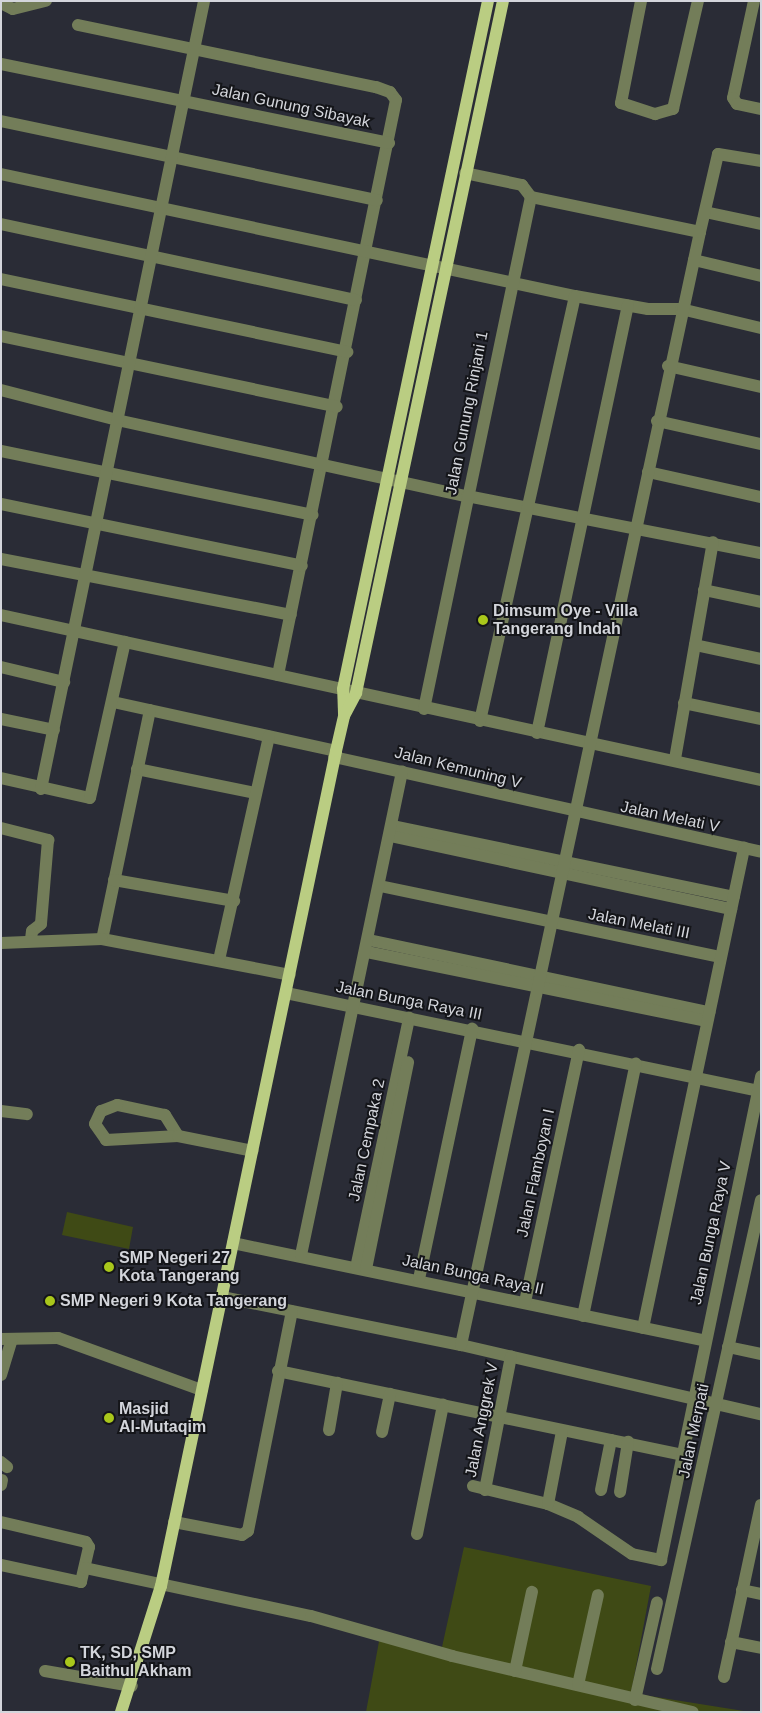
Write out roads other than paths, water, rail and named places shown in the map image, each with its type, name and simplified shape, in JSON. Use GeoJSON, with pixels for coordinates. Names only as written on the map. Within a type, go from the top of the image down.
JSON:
{"type":"FeatureCollection","features":[{"type":"Feature","properties":{"kind":"main road"},"geometry":{"type":"LineString","coordinates":[[121,1712],[132,1686],[161,1586],[335,754],[344,716],[356,693],[401,480],[488,1]]}},
{"type":"Feature","properties":{"kind":"main road"},"geometry":{"type":"LineString","coordinates":[[344,716],[343,689],[388,476],[439,267],[465,173],[503,1]]}},
{"type":"Feature","properties":{"kind":"street"},"geometry":{"type":"LineString","coordinates":[[1,3],[13,9],[46,1]]}},
{"type":"Feature","properties":{"kind":"street"},"geometry":{"type":"LineString","coordinates":[[41,789],[87,575],[117,420],[186,101],[204,1]]}},
{"type":"Feature","properties":{"kind":"street"},"geometry":{"type":"LineString","coordinates":[[641,1],[621,103],[655,114],[673,109],[698,1]]}},
{"type":"Feature","properties":{"kind":"street"},"geometry":{"type":"LineString","coordinates":[[754,1],[733,98],[737,104],[761,109]]}},
{"type":"Feature","properties":{"kind":"street"},"geometry":{"type":"LineString","coordinates":[[78,25],[390,92],[396,100],[337,406],[278,675]]}},
{"type":"Feature","properties":{"kind":"street","name":"Jalan Gunung Sibayak"},"geometry":{"type":"LineString","coordinates":[[1,64],[389,144]]}},
{"type":"Feature","properties":{"kind":"street"},"geometry":{"type":"LineString","coordinates":[[1,122],[174,156],[377,200]]}},
{"type":"Feature","properties":{"kind":"street"},"geometry":{"type":"LineString","coordinates":[[461,1345],[573,813],[648,472],[668,366],[718,154],[761,160]]}},
{"type":"Feature","properties":{"kind":"street"},"geometry":{"type":"LineString","coordinates":[[465,173],[522,185],[531,197],[700,232]]}},
{"type":"Feature","properties":{"kind":"street"},"geometry":{"type":"LineString","coordinates":[[1,174],[575,296],[628,306],[681,309],[761,328]]}},
{"type":"Feature","properties":{"kind":"street","name":"Jalan Gunung Rinjani 1"},"geometry":{"type":"LineString","coordinates":[[424,709],[511,282],[531,197]]}},
{"type":"Feature","properties":{"kind":"street"},"geometry":{"type":"LineString","coordinates":[[705,212],[761,224]]}},
{"type":"Feature","properties":{"kind":"street"},"geometry":{"type":"LineString","coordinates":[[1,224],[153,255],[356,300]]}},
{"type":"Feature","properties":{"kind":"street"},"geometry":{"type":"LineString","coordinates":[[694,260],[761,276]]}},
{"type":"Feature","properties":{"kind":"street"},"geometry":{"type":"LineString","coordinates":[[1,278],[347,352]]}},
{"type":"Feature","properties":{"kind":"street"},"geometry":{"type":"LineString","coordinates":[[480,721],[575,296]]}},
{"type":"Feature","properties":{"kind":"street"},"geometry":{"type":"LineString","coordinates":[[537,733],[628,306]]}},
{"type":"Feature","properties":{"kind":"street"},"geometry":{"type":"LineString","coordinates":[[1,336],[337,406]]}},
{"type":"Feature","properties":{"kind":"street"},"geometry":{"type":"LineString","coordinates":[[668,366],[761,387]]}},
{"type":"Feature","properties":{"kind":"street"},"geometry":{"type":"LineString","coordinates":[[1,390],[117,420],[388,476],[467,496],[528,504],[761,553]]}},
{"type":"Feature","properties":{"kind":"street"},"geometry":{"type":"LineString","coordinates":[[657,421],[761,444]]}},
{"type":"Feature","properties":{"kind":"street"},"geometry":{"type":"LineString","coordinates":[[1,450],[107,470],[313,515]]}},
{"type":"Feature","properties":{"kind":"street"},"geometry":{"type":"LineString","coordinates":[[648,472],[761,497]]}},
{"type":"Feature","properties":{"kind":"street"},"geometry":{"type":"LineString","coordinates":[[1,504],[302,566]]}},
{"type":"Feature","properties":{"kind":"street"},"geometry":{"type":"LineString","coordinates":[[675,759],[713,542]]}},
{"type":"Feature","properties":{"kind":"street"},"geometry":{"type":"LineString","coordinates":[[1,559],[291,615]]}},
{"type":"Feature","properties":{"kind":"street"},"geometry":{"type":"LineString","coordinates":[[704,590],[761,602]]}},
{"type":"Feature","properties":{"kind":"street"},"geometry":{"type":"LineString","coordinates":[[1,615],[343,689],[480,721],[675,759],[761,780]]}},
{"type":"Feature","properties":{"kind":"street"},"geometry":{"type":"LineString","coordinates":[[1,778],[41,789],[90,798],[125,642]]}},
{"type":"Feature","properties":{"kind":"street"},"geometry":{"type":"LineString","coordinates":[[695,645],[761,659]]}},
{"type":"Feature","properties":{"kind":"street"},"geometry":{"type":"LineString","coordinates":[[1,667],[64,682]]}},
{"type":"Feature","properties":{"kind":"street","name":"Jalan Kemuning V"},"geometry":{"type":"LineString","coordinates":[[113,702],[269,736],[573,813]]}},
{"type":"Feature","properties":{"kind":"street"},"geometry":{"type":"LineString","coordinates":[[684,703],[761,719]]}},
{"type":"Feature","properties":{"kind":"street"},"geometry":{"type":"LineString","coordinates":[[102,939],[150,710]]}},
{"type":"Feature","properties":{"kind":"street"},"geometry":{"type":"LineString","coordinates":[[1,720],[54,730]]}},
{"type":"Feature","properties":{"kind":"street"},"geometry":{"type":"LineString","coordinates":[[219,960],[234,901],[269,736]]}},
{"type":"Feature","properties":{"kind":"street"},"geometry":{"type":"LineString","coordinates":[[137,769],[256,793]]}},
{"type":"Feature","properties":{"kind":"street"},"geometry":{"type":"LineString","coordinates":[[301,1255],[353,1007],[368,946],[402,770]]}},
{"type":"Feature","properties":{"kind":"street","name":"Jalan Melati V"},"geometry":{"type":"LineString","coordinates":[[573,813],[761,852]]}},
{"type":"Feature","properties":{"kind":"street"},"geometry":{"type":"LineString","coordinates":[[1,828],[48,840],[40,924],[32,931],[31,939]]}},
{"type":"Feature","properties":{"kind":"street"},"geometry":{"type":"LineString","coordinates":[[391,831],[732,903]]}},
{"type":"Feature","properties":{"kind":"street"},"geometry":{"type":"LineString","coordinates":[[643,1328],[744,848]]}},
{"type":"Feature","properties":{"kind":"street"},"geometry":{"type":"LineString","coordinates":[[114,880],[234,901]]}},
{"type":"Feature","properties":{"kind":"street","name":"Jalan Melati III"},"geometry":{"type":"LineString","coordinates":[[380,886],[721,957]]}},
{"type":"Feature","properties":{"kind":"street"},"geometry":{"type":"LineString","coordinates":[[1,943],[31,939],[102,939],[290,975]]}},
{"type":"Feature","properties":{"kind":"street"},"geometry":{"type":"LineString","coordinates":[[368,946],[708,1017]]}},
{"type":"Feature","properties":{"kind":"street","name":"Jalan Bunga Raya III"},"geometry":{"type":"LineString","coordinates":[[286,992],[413,1019],[579,1050],[759,1091]]}},
{"type":"Feature","properties":{"kind":"street","name":"Jalan Cempaka 2"},"geometry":{"type":"LineString","coordinates":[[361,1268],[413,1019]]}},
{"type":"Feature","properties":{"kind":"street"},"geometry":{"type":"LineString","coordinates":[[419,1279],[472,1029]]}},
{"type":"Feature","properties":{"kind":"street","name":"Jalan Flamboyan I"},"geometry":{"type":"LineString","coordinates":[[525,1302],[579,1050]]}},
{"type":"Feature","properties":{"kind":"street"},"geometry":{"type":"LineString","coordinates":[[583,1316],[636,1063]]}},
{"type":"Feature","properties":{"kind":"street","name":"Jalan Bunga Raya V"},"geometry":{"type":"LineString","coordinates":[[548,1504],[578,1517],[632,1554],[661,1560],[761,1076]]}},
{"type":"Feature","properties":{"kind":"street"},"geometry":{"type":"LineString","coordinates":[[178,1136],[165,1115],[117,1105],[101,1111],[96,1124],[106,1140],[178,1136],[253,1151]]}},
{"type":"Feature","properties":{"kind":"street"},"geometry":{"type":"LineString","coordinates":[[1,1111],[28,1114]]}},
{"type":"Feature","properties":{"kind":"street","name":"Jalan Merpati"},"geometry":{"type":"LineString","coordinates":[[657,1669],[718,1403],[728,1347],[761,1200]]}},
{"type":"Feature","properties":{"kind":"street","name":"Jalan Bunga Raya II"},"geometry":{"type":"LineString","coordinates":[[234,1243],[473,1290],[583,1316],[705,1341]]}},
{"type":"Feature","properties":{"kind":"street"},"geometry":{"type":"LineString","coordinates":[[222,1297],[461,1345],[695,1396],[761,1414]]}},
{"type":"Feature","properties":{"kind":"street"},"geometry":{"type":"LineString","coordinates":[[174,1522],[242,1535],[248,1531],[278,1371],[292,1311]]}},
{"type":"Feature","properties":{"kind":"street"},"geometry":{"type":"LineString","coordinates":[[1,1375],[7,1340],[58,1338],[202,1390]]}},
{"type":"Feature","properties":{"kind":"street"},"geometry":{"type":"LineString","coordinates":[[728,1347],[761,1354]]}},
{"type":"Feature","properties":{"kind":"street","name":"Jalan Anggrek V"},"geometry":{"type":"LineString","coordinates":[[511,1356],[499,1417],[479,1488],[548,1504]]}},
{"type":"Feature","properties":{"kind":"street"},"geometry":{"type":"LineString","coordinates":[[278,1371],[562,1431],[628,1442],[682,1455]]}},
{"type":"Feature","properties":{"kind":"street"},"geometry":{"type":"LineString","coordinates":[[329,1430],[337,1383]]}},
{"type":"Feature","properties":{"kind":"street"},"geometry":{"type":"LineString","coordinates":[[382,1432],[390,1394]]}},
{"type":"Feature","properties":{"kind":"street"},"geometry":{"type":"LineString","coordinates":[[417,1534],[443,1405]]}},
{"type":"Feature","properties":{"kind":"street"},"geometry":{"type":"LineString","coordinates":[[548,1504],[562,1431]]}},
{"type":"Feature","properties":{"kind":"street"},"geometry":{"type":"LineString","coordinates":[[601,1490],[611,1440]]}},
{"type":"Feature","properties":{"kind":"street"},"geometry":{"type":"LineString","coordinates":[[620,1492],[628,1442]]}},
{"type":"Feature","properties":{"kind":"street"},"geometry":{"type":"LineString","coordinates":[[724,1677],[742,1590],[758,1531],[761,1505]]}},
{"type":"Feature","properties":{"kind":"street"},"geometry":{"type":"LineString","coordinates":[[1,1522],[88,1543],[83,1581],[74,1582],[1,1565]]}},
{"type":"Feature","properties":{"kind":"street"},"geometry":{"type":"LineString","coordinates":[[85,1568],[161,1586],[311,1616],[578,1686],[643,1705],[693,1712]]}},
{"type":"Feature","properties":{"kind":"street"},"geometry":{"type":"LineString","coordinates":[[742,1590],[761,1594]]}},
{"type":"Feature","properties":{"kind":"street"},"geometry":{"type":"LineString","coordinates":[[515,1671],[532,1592]]}},
{"type":"Feature","properties":{"kind":"street"},"geometry":{"type":"LineString","coordinates":[[578,1686],[598,1595]]}},
{"type":"Feature","properties":{"kind":"street"},"geometry":{"type":"LineString","coordinates":[[643,1705],[657,1602]]}},
{"type":"Feature","properties":{"kind":"street"},"geometry":{"type":"LineString","coordinates":[[731,1642],[761,1648]]}},
{"type":"Feature","properties":{"kind":"street"},"geometry":{"type":"LineString","coordinates":[[45,1670],[132,1686]]}},
{"type":"Feature","properties":{"kind":"place","name":"Dimsum Oye - Villa Tangerang Indah"},"geometry":{"type":"Point","coordinates":[483,620]}},
{"type":"Feature","properties":{"kind":"place","name":"SMP Negeri 27 Kota Tangerang"},"geometry":{"type":"Point","coordinates":[109,1267]}},
{"type":"Feature","properties":{"kind":"place","name":"SMP Negeri 9 Kota Tangerang"},"geometry":{"type":"Point","coordinates":[50,1301]}},
{"type":"Feature","properties":{"kind":"place","name":"Masjid Al-Mutaqim"},"geometry":{"type":"Point","coordinates":[109,1418]}},
{"type":"Feature","properties":{"kind":"place","name":"TK, SD, SMP Baithul Akham"},"geometry":{"type":"Point","coordinates":[70,1662]}}]}
